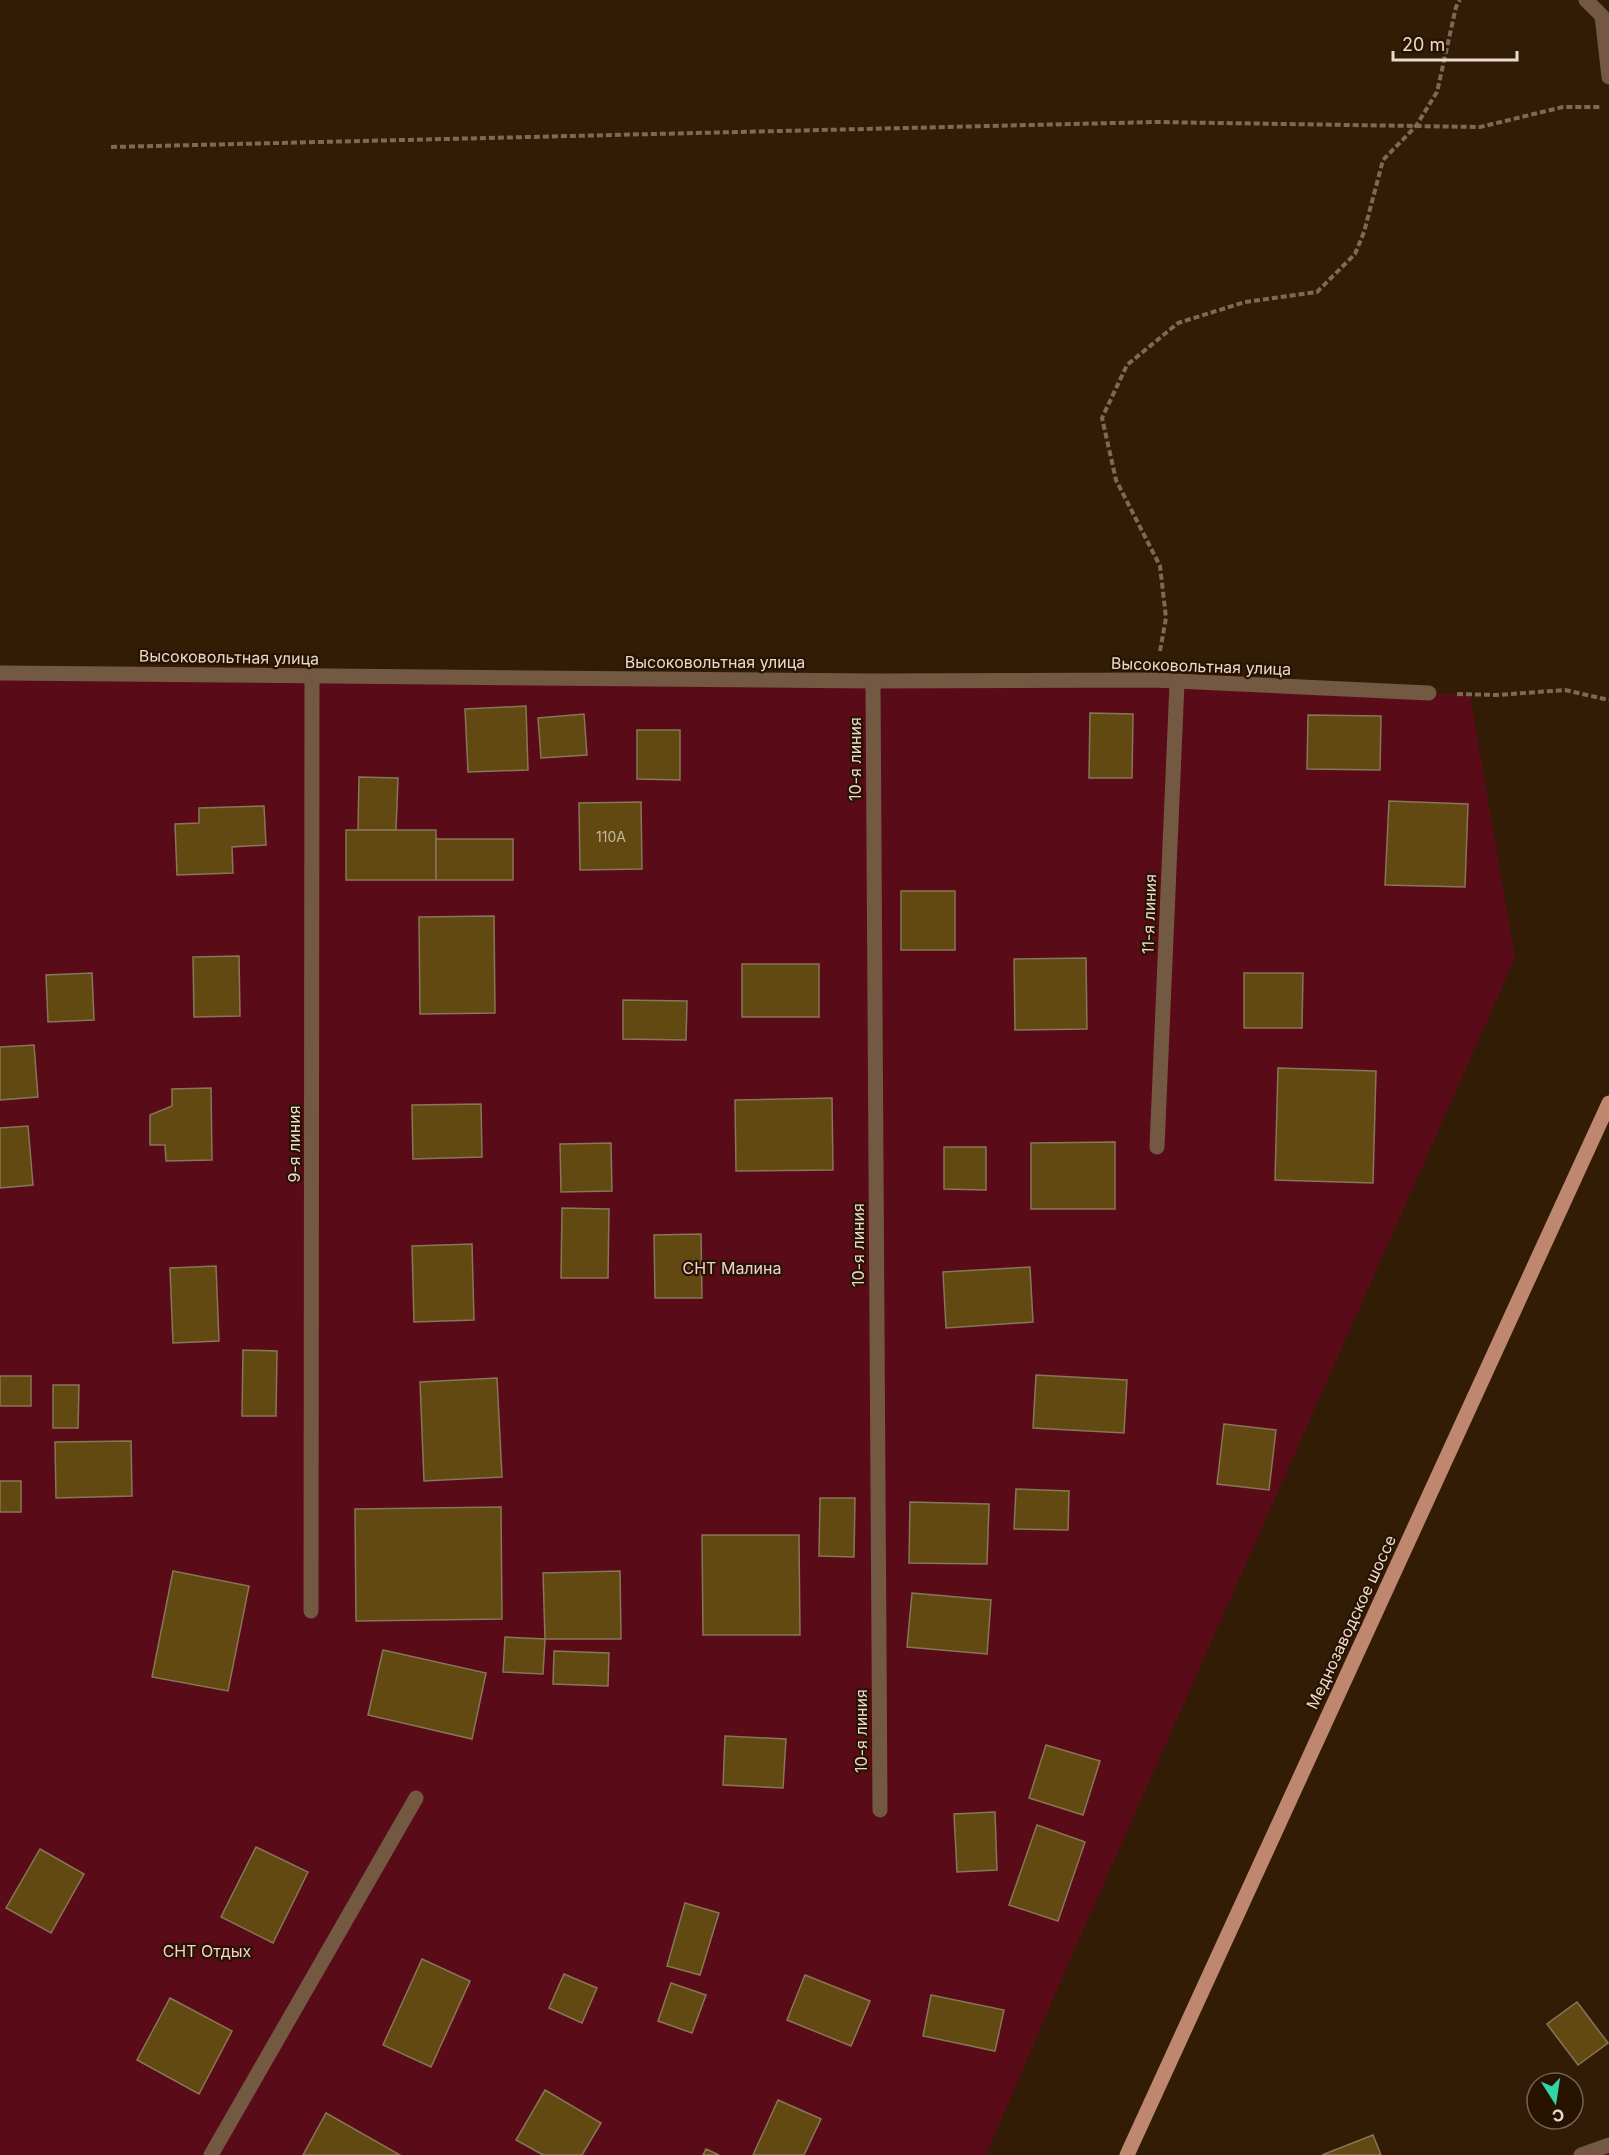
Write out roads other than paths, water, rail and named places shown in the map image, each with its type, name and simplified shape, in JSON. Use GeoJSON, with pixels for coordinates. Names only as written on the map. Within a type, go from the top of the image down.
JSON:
{"type":"FeatureCollection","features":[{"type":"Feature","properties":{"kind":"main road","name":"Меднозаводское шоссе"},"geometry":{"type":"LineString","coordinates":[[1126,2155],[1609,1103]]}},
{"type":"Feature","properties":{"kind":"street"},"geometry":{"type":"LineString","coordinates":[[1586,0],[1602,16],[1609,77]]}},
{"type":"Feature","properties":{"kind":"street","name":"Высоковольтная улица"},"geometry":{"type":"LineString","coordinates":[[0,673],[873,681],[1155,680],[1177,683],[1429,693]]}},
{"type":"Feature","properties":{"kind":"street","name":"9-я линия"},"geometry":{"type":"LineString","coordinates":[[312,677],[312,1611]]}},
{"type":"Feature","properties":{"kind":"street","name":"10-я линия"},"geometry":{"type":"LineString","coordinates":[[873,681],[880,1810]]}},
{"type":"Feature","properties":{"kind":"street","name":"11-я линия"},"geometry":{"type":"LineString","coordinates":[[1157,1147],[1177,683]]}},
{"type":"Feature","properties":{"kind":"street"},"geometry":{"type":"LineString","coordinates":[[211,2155],[416,1798]]}},
{"type":"Feature","properties":{"kind":"street"},"geometry":{"type":"LineString","coordinates":[[1581,2155],[1609,2145]]}},
{"type":"Feature","properties":{"kind":"park label","name":"СНТ Малина"},"geometry":{"type":"Point","coordinates":[732,1268]}},
{"type":"Feature","properties":{"kind":"park label","name":"СНТ Отдых"},"geometry":{"type":"Point","coordinates":[207,1951]}}]}
